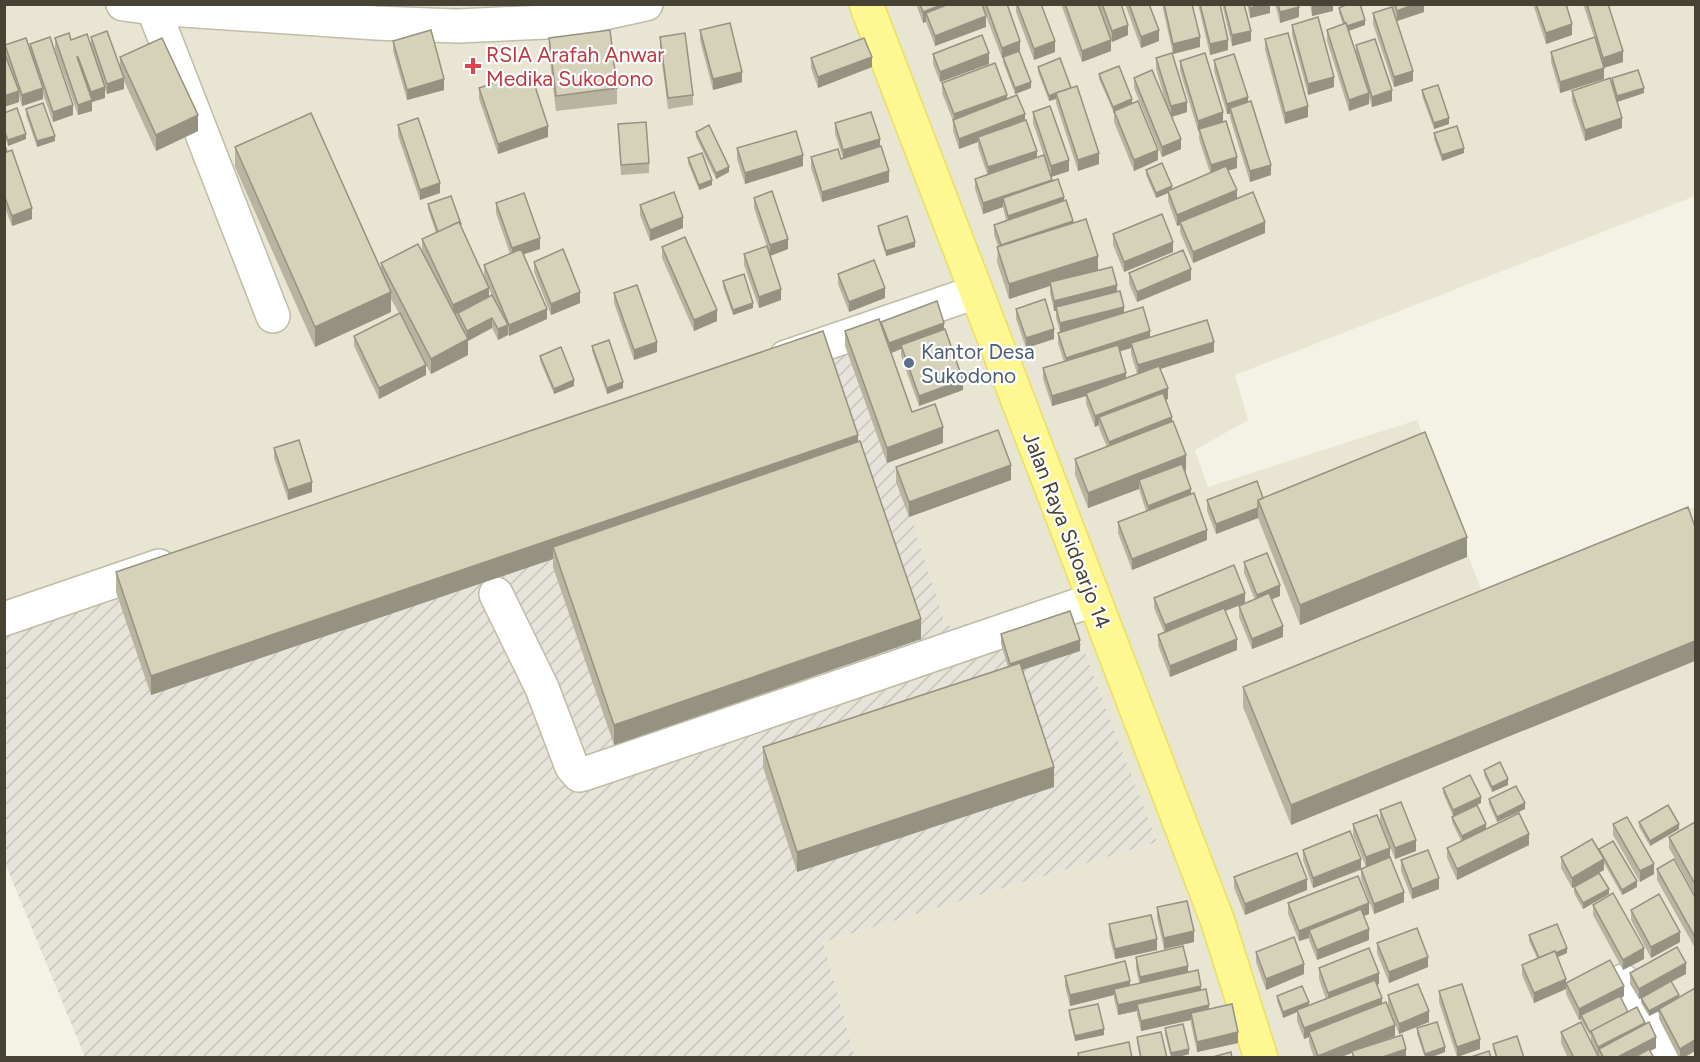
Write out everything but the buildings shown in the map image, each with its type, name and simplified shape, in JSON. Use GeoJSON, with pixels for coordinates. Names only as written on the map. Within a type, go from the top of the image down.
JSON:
{"type":"FeatureCollection","features":[{"type":"Feature","properties":{"kind":"main road","name":"Jalan Raya Sidoarjo 14"},"geometry":{"type":"LineString","coordinates":[[866,4],[1218,922],[1261,1058]]}},
{"type":"Feature","properties":{"kind":"street"},"geometry":{"type":"LineString","coordinates":[[273,316],[138,6],[376,23],[457,26],[568,21],[646,4]]}},
{"type":"Feature","properties":{"kind":"street"},"geometry":{"type":"LineString","coordinates":[[753,368],[976,292]]}},
{"type":"Feature","properties":{"kind":"street"},"geometry":{"type":"LineString","coordinates":[[4,619],[187,556]]}},
{"type":"Feature","properties":{"kind":"street"},"geometry":{"type":"LineString","coordinates":[[496,594],[542,688],[572,767],[579,775],[1093,600]]}},
{"type":"Feature","properties":{"kind":"street"},"geometry":{"type":"LineString","coordinates":[[1623,981],[1662,1058]]}},
{"type":"Feature","properties":{"kind":"shaded area"},"geometry":{"type":"Polygon","coordinates":[[[335,4],[363,8],[423,4],[1695,5],[1695,196],[1235,375],[1248,420],[1195,450],[1208,487],[1417,420],[1481,589],[1695,507],[1695,1057],[855,1057],[823,942],[1157,842],[1070,614],[946,626],[850,333],[5,633],[4,5],[335,4]]]}},
{"type":"Feature","properties":{"kind":"shaded area"},"geometry":{"type":"Polygon","coordinates":[[[851,333],[946,626],[1070,614],[1157,842],[823,942],[855,1057],[85,1057],[5,863],[4,633],[851,333]]]}},
{"type":"Feature","properties":{"kind":"place","name":"RSIA Arafah Anwar Medika Sukodono"},"geometry":{"type":"Point","coordinates":[473,66]}},
{"type":"Feature","properties":{"kind":"place","name":"Kantor Desa Sukodono"},"geometry":{"type":"Point","coordinates":[909,363]}}]}
